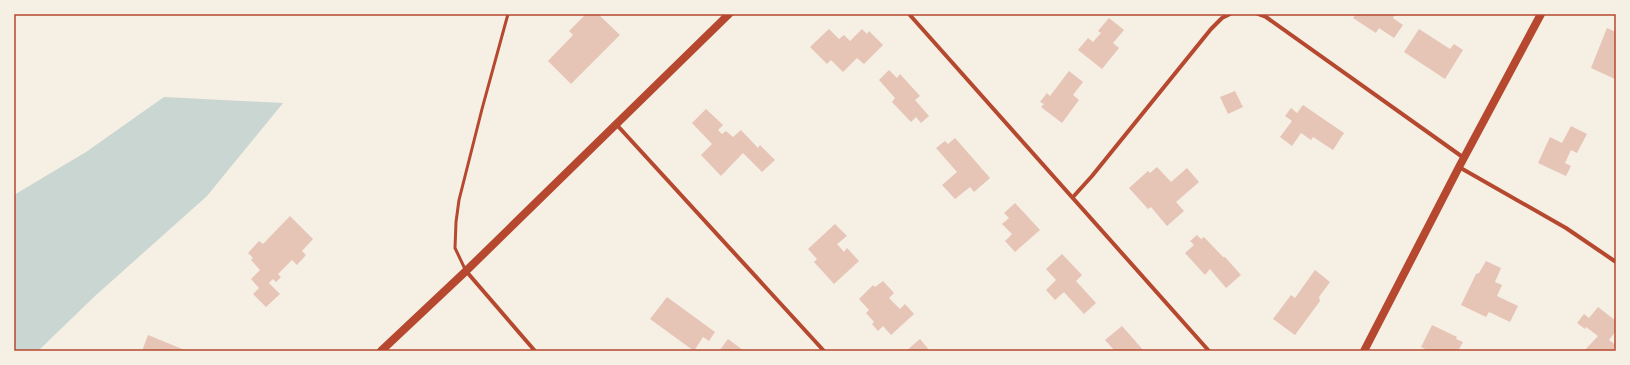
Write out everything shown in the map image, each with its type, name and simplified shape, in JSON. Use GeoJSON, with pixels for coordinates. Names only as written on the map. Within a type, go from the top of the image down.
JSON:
{"type":"FeatureCollection","features":[{"type":"Feature","properties":{"kind":"main road"},"geometry":{"type":"LineString","coordinates":[[381,351],[466,271],[728,14]]}},
{"type":"Feature","properties":{"kind":"main road"},"geometry":{"type":"LineString","coordinates":[[1364,351],[1459,167],[1541,14]]}},
{"type":"Feature","properties":{"kind":"street"},"geometry":{"type":"LineString","coordinates":[[909,14],[1209,351]]}},
{"type":"Feature","properties":{"kind":"street"},"geometry":{"type":"LineString","coordinates":[[1073,198],[1211,29],[1222,18],[1230,14]]}},
{"type":"Feature","properties":{"kind":"street"},"geometry":{"type":"LineString","coordinates":[[1258,14],[1266,17],[1464,158]]}},
{"type":"Feature","properties":{"kind":"street"},"geometry":{"type":"LineString","coordinates":[[616,123],[824,351]]}},
{"type":"Feature","properties":{"kind":"street"},"geometry":{"type":"LineString","coordinates":[[1459,167],[1566,228],[1616,262]]}},
{"type":"Feature","properties":{"kind":"street"},"geometry":{"type":"LineString","coordinates":[[466,271],[535,351]]}},
{"type":"Feature","properties":{"kind":"lane"},"geometry":{"type":"LineString","coordinates":[[466,271],[455,248],[459,200],[508,14]]}},
{"type":"Feature","properties":{"kind":"shaded area"},"geometry":{"type":"Polygon","coordinates":[[[164,97],[283,103],[207,196],[95,296],[38,351],[14,351],[14,195],[86,152],[164,97]]]}},
{"type":"Feature","properties":{"kind":"building"},"geometry":{"type":"Polygon","coordinates":[[[586,14],[598,14],[620,35],[571,84],[548,61],[573,35],[569,31],[586,14]]]}},
{"type":"Feature","properties":{"kind":"building"},"geometry":{"type":"Polygon","coordinates":[[[1356,14],[1395,14],[1393,18],[1403,25],[1394,38],[1379,28],[1376,33],[1353,18],[1356,14]]]}},
{"type":"Feature","properties":{"kind":"building"},"geometry":{"type":"Polygon","coordinates":[[[1109,18],[1124,30],[1113,43],[1119,48],[1102,69],[1078,50],[1088,38],[1093,42],[1101,33],[1098,31],[1109,18]]]}},
{"type":"Feature","properties":{"kind":"building"},"geometry":{"type":"Polygon","coordinates":[[[1607,28],[1616,32],[1615,79],[1591,68],[1607,28]]]}},
{"type":"Feature","properties":{"kind":"building"},"geometry":{"type":"Polygon","coordinates":[[[829,29],[839,39],[844,35],[850,41],[862,29],[867,34],[869,31],[883,45],[864,64],[857,58],[843,72],[831,60],[827,64],[810,47],[829,29]]]}},
{"type":"Feature","properties":{"kind":"building"},"geometry":{"type":"Polygon","coordinates":[[[1419,29],[1450,49],[1454,44],[1463,50],[1445,79],[1404,52],[1419,29]]]}},
{"type":"Feature","properties":{"kind":"building"},"geometry":{"type":"Polygon","coordinates":[[[889,70],[897,78],[900,74],[920,96],[915,100],[929,116],[921,123],[916,117],[911,122],[892,102],[895,98],[879,80],[889,70]]]}},
{"type":"Feature","properties":{"kind":"building"},"geometry":{"type":"Polygon","coordinates":[[[1069,71],[1083,82],[1073,95],[1079,100],[1062,123],[1041,107],[1044,104],[1040,102],[1047,93],[1050,96],[1069,71]]]}},
{"type":"Feature","properties":{"kind":"building"},"geometry":{"type":"Polygon","coordinates":[[[1235,91],[1243,107],[1228,114],[1220,97],[1235,91]]]}},
{"type":"Feature","properties":{"kind":"building"},"geometry":{"type":"Polygon","coordinates":[[[1303,105],[1344,133],[1333,150],[1313,137],[1311,140],[1301,133],[1292,146],[1280,137],[1292,121],[1285,116],[1291,108],[1297,113],[1303,105]]]}},
{"type":"Feature","properties":{"kind":"building"},"geometry":{"type":"Polygon","coordinates":[[[706,109],[723,125],[718,130],[722,134],[726,131],[733,137],[741,130],[758,148],[760,145],[775,160],[762,172],[743,153],[721,176],[701,155],[712,144],[692,123],[706,109]]]}},
{"type":"Feature","properties":{"kind":"building"},"geometry":{"type":"Polygon","coordinates":[[[1571,126],[1587,134],[1577,153],[1571,150],[1565,163],[1571,166],[1566,176],[1538,163],[1550,137],[1562,143],[1571,126]]]}},
{"type":"Feature","properties":{"kind":"building"},"geometry":{"type":"Polygon","coordinates":[[[955,138],[990,178],[974,192],[970,187],[955,199],[942,185],[957,172],[936,148],[945,141],[948,144],[955,138]]]}},
{"type":"Feature","properties":{"kind":"building"},"geometry":{"type":"Polygon","coordinates":[[[1157,167],[1171,182],[1187,168],[1199,182],[1176,202],[1184,211],[1167,226],[1151,207],[1148,209],[1129,188],[1148,171],[1150,173],[1157,167]]]}},
{"type":"Feature","properties":{"kind":"building"},"geometry":{"type":"Polygon","coordinates":[[[1015,203],[1040,230],[1015,252],[1005,241],[1012,234],[1002,224],[1009,218],[1004,213],[1015,203]]]}},
{"type":"Feature","properties":{"kind":"building"},"geometry":{"type":"Polygon","coordinates":[[[290,216],[313,239],[302,251],[306,255],[297,265],[292,260],[278,274],[281,277],[276,282],[273,279],[269,283],[280,294],[266,307],[253,294],[259,288],[251,279],[260,270],[251,260],[253,258],[248,253],[259,241],[263,244],[290,216]]]}},
{"type":"Feature","properties":{"kind":"building"},"geometry":{"type":"Polygon","coordinates":[[[835,224],[847,236],[837,244],[844,252],[847,248],[859,261],[834,284],[814,262],[817,259],[808,249],[835,224]]]}},
{"type":"Feature","properties":{"kind":"building"},"geometry":{"type":"Polygon","coordinates":[[[1197,235],[1201,239],[1204,237],[1241,275],[1226,288],[1210,269],[1205,275],[1185,253],[1194,245],[1190,241],[1197,235]]]}},
{"type":"Feature","properties":{"kind":"building"},"geometry":{"type":"Polygon","coordinates":[[[1062,254],[1082,275],[1076,281],[1096,303],[1084,314],[1064,292],[1055,300],[1046,290],[1056,280],[1046,269],[1062,254]]]}},
{"type":"Feature","properties":{"kind":"building"},"geometry":{"type":"Polygon","coordinates":[[[1486,261],[1501,268],[1495,282],[1502,285],[1497,296],[1518,306],[1510,322],[1489,312],[1486,317],[1461,305],[1476,274],[1479,273],[1486,261]]]}},
{"type":"Feature","properties":{"kind":"building"},"geometry":{"type":"Polygon","coordinates":[[[1315,270],[1330,282],[1319,297],[1320,301],[1295,335],[1273,319],[1291,295],[1295,298],[1315,270]]]}},
{"type":"Feature","properties":{"kind":"building"},"geometry":{"type":"Polygon","coordinates":[[[883,281],[894,293],[889,298],[900,309],[905,304],[914,314],[891,335],[883,326],[878,331],[872,324],[874,322],[866,313],[869,310],[859,299],[873,285],[875,287],[883,281]]]}},
{"type":"Feature","properties":{"kind":"building"},"geometry":{"type":"Polygon","coordinates":[[[667,297],[715,332],[709,341],[703,337],[694,351],[650,319],[667,297]]]}},
{"type":"Feature","properties":{"kind":"building"},"geometry":{"type":"Polygon","coordinates":[[[1598,307],[1616,321],[1616,331],[1609,340],[1616,345],[1613,351],[1584,351],[1598,336],[1586,327],[1585,329],[1577,323],[1584,314],[1589,318],[1598,307]]]}},
{"type":"Feature","properties":{"kind":"building"},"geometry":{"type":"Polygon","coordinates":[[[1432,325],[1457,337],[1456,339],[1463,342],[1458,351],[1424,351],[1425,349],[1421,347],[1432,325]]]}},
{"type":"Feature","properties":{"kind":"building"},"geometry":{"type":"Polygon","coordinates":[[[1122,326],[1144,351],[1115,351],[1105,340],[1122,326]]]}},
{"type":"Feature","properties":{"kind":"building"},"geometry":{"type":"Polygon","coordinates":[[[148,335],[187,351],[142,351],[148,335]]]}},
{"type":"Feature","properties":{"kind":"building"},"geometry":{"type":"Polygon","coordinates":[[[728,339],[743,350],[719,351],[728,339]]]}},
{"type":"Feature","properties":{"kind":"building"},"geometry":{"type":"Polygon","coordinates":[[[920,339],[930,351],[906,351],[920,339]]]}}]}
